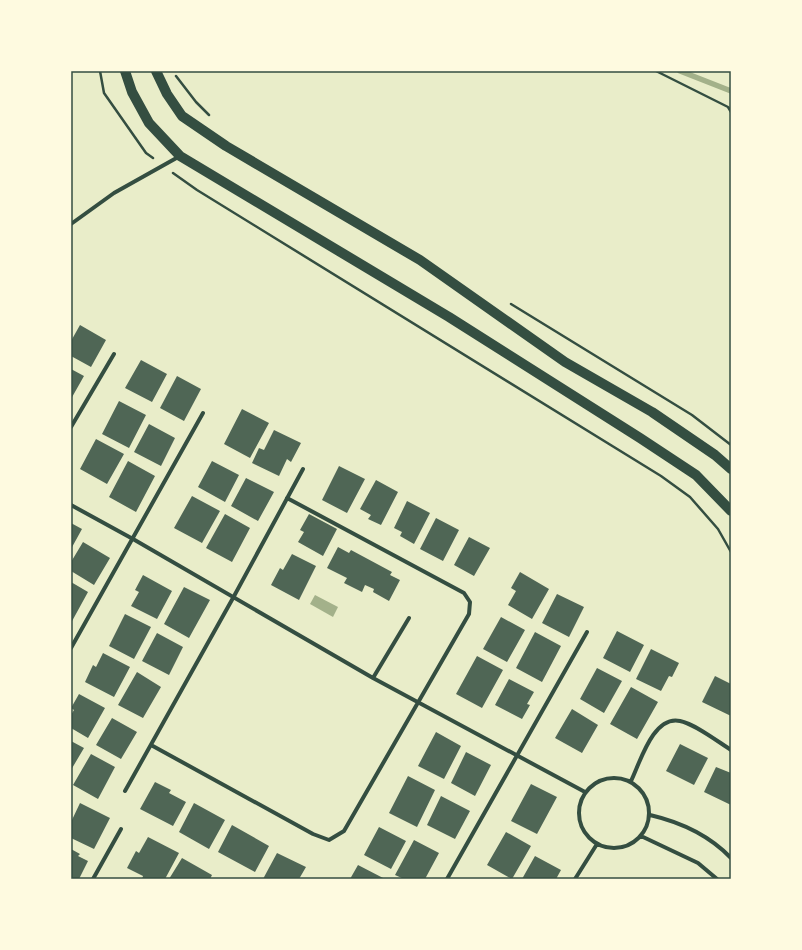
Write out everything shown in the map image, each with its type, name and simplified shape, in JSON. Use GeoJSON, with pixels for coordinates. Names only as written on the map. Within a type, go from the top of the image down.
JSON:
{"type":"FeatureCollection","features":[{"type":"Feature","properties":{"kind":"main road"},"geometry":{"type":"LineString","coordinates":[[125,71],[132,92],[149,123],[180,156],[450,317],[640,438],[696,475],[731,511]]}},
{"type":"Feature","properties":{"kind":"main road"},"geometry":{"type":"LineString","coordinates":[[156,71],[166,94],[182,116],[226,146],[420,260],[565,362],[652,412],[716,455],[731,469]]}},
{"type":"Feature","properties":{"kind":"street"},"geometry":{"type":"LineString","coordinates":[[71,224],[114,193],[180,156]]}},
{"type":"Feature","properties":{"kind":"street"},"geometry":{"type":"LineString","coordinates":[[71,427],[114,354]]}},
{"type":"Feature","properties":{"kind":"street"},"geometry":{"type":"LineString","coordinates":[[71,648],[203,413]]}},
{"type":"Feature","properties":{"kind":"street"},"geometry":{"type":"LineString","coordinates":[[124,791],[233,598],[303,468]]}},
{"type":"Feature","properties":{"kind":"street"},"geometry":{"type":"LineString","coordinates":[[150,746],[313,834],[328,840],[344,831],[470,614],[470,602],[464,593],[287,498]]}},
{"type":"Feature","properties":{"kind":"street"},"geometry":{"type":"LineString","coordinates":[[71,505],[133,539],[373,678],[585,792]]}},
{"type":"Feature","properties":{"kind":"street"},"geometry":{"type":"LineString","coordinates":[[373,678],[409,618]]}},
{"type":"Feature","properties":{"kind":"street"},"geometry":{"type":"LineString","coordinates":[[447,879],[587,632]]}},
{"type":"Feature","properties":{"kind":"street"},"geometry":{"type":"LineString","coordinates":[[631,782],[653,734],[662,724],[670,720],[679,720],[687,723],[731,750]]}},
{"type":"Feature","properties":{"kind":"street"},"geometry":{"type":"LineString","coordinates":[[606,778],[622,778],[631,782],[645,795],[649,805],[650,815],[647,826],[640,836],[631,844],[620,848],[608,848],[597,844],[588,836],[581,826],[579,815],[580,803],[585,792],[592,785],[606,778]]}},
{"type":"Feature","properties":{"kind":"street"},"geometry":{"type":"LineString","coordinates":[[650,815],[667,819],[702,834],[720,847],[731,858]]}},
{"type":"Feature","properties":{"kind":"street"},"geometry":{"type":"LineString","coordinates":[[93,879],[121,829]]}},
{"type":"Feature","properties":{"kind":"street"},"geometry":{"type":"LineString","coordinates":[[640,836],[698,863],[717,879]]}},
{"type":"Feature","properties":{"kind":"street"},"geometry":{"type":"LineString","coordinates":[[574,879],[597,844]]}},
{"type":"Feature","properties":{"kind":"path"},"geometry":{"type":"LineString","coordinates":[[100,71],[104,93],[146,153],[197,190],[661,476],[690,497],[718,529],[731,552]]}},
{"type":"Feature","properties":{"kind":"path"},"geometry":{"type":"LineString","coordinates":[[656,71],[728,107],[731,112]]}},
{"type":"Feature","properties":{"kind":"shaded area"},"geometry":{"type":"Polygon","coordinates":[[[315,595],[338,607],[333,617],[310,604],[315,595]]]}},
{"type":"Feature","properties":{"kind":"building"},"geometry":{"type":"Polygon","coordinates":[[[80,325],[106,340],[91,367],[71,356],[71,341],[80,325]]]}},
{"type":"Feature","properties":{"kind":"building"},"geometry":{"type":"Polygon","coordinates":[[[141,360],[167,374],[152,402],[125,388],[141,360]]]}},
{"type":"Feature","properties":{"kind":"building"},"geometry":{"type":"Polygon","coordinates":[[[71,369],[84,376],[71,399],[71,369]]]}},
{"type":"Feature","properties":{"kind":"building"},"geometry":{"type":"Polygon","coordinates":[[[177,376],[201,389],[184,421],[160,408],[177,376]]]}},
{"type":"Feature","properties":{"kind":"building"},"geometry":{"type":"Polygon","coordinates":[[[119,401],[146,415],[129,448],[102,434],[119,401]]]}},
{"type":"Feature","properties":{"kind":"building"},"geometry":{"type":"Polygon","coordinates":[[[242,409],[269,423],[250,458],[224,444],[242,409]]]}},
{"type":"Feature","properties":{"kind":"building"},"geometry":{"type":"Polygon","coordinates":[[[149,424],[175,438],[161,466],[134,452],[149,424]]]}},
{"type":"Feature","properties":{"kind":"building"},"geometry":{"type":"Polygon","coordinates":[[[274,430],[301,443],[291,462],[287,459],[279,476],[252,463],[259,448],[264,450],[274,430]]]}},
{"type":"Feature","properties":{"kind":"building"},"geometry":{"type":"Polygon","coordinates":[[[96,439],[124,454],[107,484],[80,469],[96,439]]]}},
{"type":"Feature","properties":{"kind":"building"},"geometry":{"type":"Polygon","coordinates":[[[128,461],[155,476],[136,512],[109,497],[128,461]]]}},
{"type":"Feature","properties":{"kind":"building"},"geometry":{"type":"Polygon","coordinates":[[[212,461],[239,475],[225,502],[198,487],[212,461]]]}},
{"type":"Feature","properties":{"kind":"building"},"geometry":{"type":"Polygon","coordinates":[[[339,466],[365,479],[347,513],[322,500],[339,466]]]}},
{"type":"Feature","properties":{"kind":"building"},"geometry":{"type":"Polygon","coordinates":[[[246,478],[274,492],[258,521],[231,506],[246,478]]]}},
{"type":"Feature","properties":{"kind":"building"},"geometry":{"type":"Polygon","coordinates":[[[376,480],[398,492],[381,525],[368,519],[371,515],[360,509],[376,480]]]}},
{"type":"Feature","properties":{"kind":"building"},"geometry":{"type":"Polygon","coordinates":[[[192,496],[220,511],[202,543],[174,528],[192,496]]]}},
{"type":"Feature","properties":{"kind":"building"},"geometry":{"type":"Polygon","coordinates":[[[407,501],[430,513],[414,544],[400,536],[402,532],[394,528],[407,501]]]}},
{"type":"Feature","properties":{"kind":"building"},"geometry":{"type":"Polygon","coordinates":[[[225,514],[250,528],[232,562],[206,548],[225,514]]]}},
{"type":"Feature","properties":{"kind":"building"},"geometry":{"type":"Polygon","coordinates":[[[309,514],[337,529],[323,556],[298,542],[304,532],[300,530],[309,514]]]}},
{"type":"Feature","properties":{"kind":"building"},"geometry":{"type":"Polygon","coordinates":[[[436,518],[459,530],[443,561],[420,549],[436,518]]]}},
{"type":"Feature","properties":{"kind":"building"},"geometry":{"type":"Polygon","coordinates":[[[71,523],[82,529],[71,549],[71,523]]]}},
{"type":"Feature","properties":{"kind":"building"},"geometry":{"type":"Polygon","coordinates":[[[469,537],[490,548],[474,576],[454,565],[469,537]]]}},
{"type":"Feature","properties":{"kind":"building"},"geometry":{"type":"Polygon","coordinates":[[[83,542],[110,558],[94,585],[71,571],[71,562],[83,542]]]}},
{"type":"Feature","properties":{"kind":"building"},"geometry":{"type":"Polygon","coordinates":[[[338,547],[349,553],[351,550],[392,572],[390,575],[400,580],[389,601],[373,592],[374,589],[365,585],[362,592],[344,583],[347,578],[327,568],[338,547]]]}},
{"type":"Feature","properties":{"kind":"building"},"geometry":{"type":"Polygon","coordinates":[[[292,554],[316,566],[299,600],[271,585],[280,568],[283,570],[292,554]]]}},
{"type":"Feature","properties":{"kind":"building"},"geometry":{"type":"Polygon","coordinates":[[[520,572],[549,589],[532,619],[508,605],[516,591],[511,588],[520,572]]]}},
{"type":"Feature","properties":{"kind":"building"},"geometry":{"type":"Polygon","coordinates":[[[143,575],[172,591],[157,619],[131,606],[139,592],[135,590],[143,575]]]}},
{"type":"Feature","properties":{"kind":"building"},"geometry":{"type":"Polygon","coordinates":[[[71,582],[88,592],[71,623],[71,582]]]}},
{"type":"Feature","properties":{"kind":"building"},"geometry":{"type":"Polygon","coordinates":[[[184,587],[210,600],[189,638],[164,624],[184,587]]]}},
{"type":"Feature","properties":{"kind":"building"},"geometry":{"type":"Polygon","coordinates":[[[557,594],[584,607],[569,637],[542,623],[557,594]]]}},
{"type":"Feature","properties":{"kind":"building"},"geometry":{"type":"Polygon","coordinates":[[[125,614],[151,627],[134,659],[109,646],[125,614]]]}},
{"type":"Feature","properties":{"kind":"building"},"geometry":{"type":"Polygon","coordinates":[[[501,617],[525,630],[507,662],[483,649],[501,617]]]}},
{"type":"Feature","properties":{"kind":"building"},"geometry":{"type":"Polygon","coordinates":[[[617,631],[644,645],[630,672],[603,658],[617,631]]]}},
{"type":"Feature","properties":{"kind":"building"},"geometry":{"type":"Polygon","coordinates":[[[535,632],[561,646],[542,682],[516,668],[535,632]]]}},
{"type":"Feature","properties":{"kind":"building"},"geometry":{"type":"Polygon","coordinates":[[[157,633],[183,647],[169,675],[142,661],[157,633]]]}},
{"type":"Feature","properties":{"kind":"building"},"geometry":{"type":"Polygon","coordinates":[[[651,649],[679,663],[672,677],[669,676],[661,691],[636,679],[651,649]]]}},
{"type":"Feature","properties":{"kind":"building"},"geometry":{"type":"Polygon","coordinates":[[[103,653],[130,667],[114,697],[85,682],[93,665],[96,667],[103,653]]]}},
{"type":"Feature","properties":{"kind":"building"},"geometry":{"type":"Polygon","coordinates":[[[477,656],[503,670],[482,708],[456,694],[477,656]]]}},
{"type":"Feature","properties":{"kind":"building"},"geometry":{"type":"Polygon","coordinates":[[[597,668],[622,681],[604,713],[580,699],[597,668]]]}},
{"type":"Feature","properties":{"kind":"building"},"geometry":{"type":"Polygon","coordinates":[[[137,672],[161,687],[143,718],[118,705],[137,672]]]}},
{"type":"Feature","properties":{"kind":"building"},"geometry":{"type":"Polygon","coordinates":[[[715,676],[731,684],[731,716],[702,702],[715,676]]]}},
{"type":"Feature","properties":{"kind":"building"},"geometry":{"type":"Polygon","coordinates":[[[509,679],[534,692],[527,704],[530,705],[522,719],[495,705],[509,679]]]}},
{"type":"Feature","properties":{"kind":"building"},"geometry":{"type":"Polygon","coordinates":[[[631,687],[658,702],[637,739],[610,724],[631,687]]]}},
{"type":"Feature","properties":{"kind":"building"},"geometry":{"type":"Polygon","coordinates":[[[79,694],[105,708],[88,738],[71,728],[71,715],[74,710],[71,708],[79,694]]]}},
{"type":"Feature","properties":{"kind":"building"},"geometry":{"type":"Polygon","coordinates":[[[572,709],[598,725],[582,753],[555,738],[572,709]]]}},
{"type":"Feature","properties":{"kind":"building"},"geometry":{"type":"Polygon","coordinates":[[[112,718],[137,732],[121,759],[96,745],[112,718]]]}},
{"type":"Feature","properties":{"kind":"building"},"geometry":{"type":"Polygon","coordinates":[[[436,732],[461,746],[444,779],[418,766],[436,732]]]}},
{"type":"Feature","properties":{"kind":"building"},"geometry":{"type":"Polygon","coordinates":[[[71,741],[84,748],[71,770],[71,741]]]}},
{"type":"Feature","properties":{"kind":"building"},"geometry":{"type":"Polygon","coordinates":[[[680,744],[708,758],[694,785],[666,771],[680,744]]]}},
{"type":"Feature","properties":{"kind":"building"},"geometry":{"type":"Polygon","coordinates":[[[466,752],[491,765],[475,796],[451,783],[466,752]]]}},
{"type":"Feature","properties":{"kind":"building"},"geometry":{"type":"Polygon","coordinates":[[[91,754],[115,767],[98,799],[73,785],[91,754]]]}},
{"type":"Feature","properties":{"kind":"building"},"geometry":{"type":"Polygon","coordinates":[[[716,767],[731,773],[731,805],[704,792],[716,767]]]}},
{"type":"Feature","properties":{"kind":"building"},"geometry":{"type":"Polygon","coordinates":[[[408,776],[435,790],[417,827],[389,813],[408,776]]]}},
{"type":"Feature","properties":{"kind":"building"},"geometry":{"type":"Polygon","coordinates":[[[155,782],[171,790],[169,793],[186,802],[173,826],[140,809],[155,782]]]}},
{"type":"Feature","properties":{"kind":"building"},"geometry":{"type":"Polygon","coordinates":[[[531,784],[557,797],[537,834],[511,821],[531,784]]]}},
{"type":"Feature","properties":{"kind":"building"},"geometry":{"type":"Polygon","coordinates":[[[441,796],[470,811],[455,839],[427,825],[441,796]]]}},
{"type":"Feature","properties":{"kind":"building"},"geometry":{"type":"Polygon","coordinates":[[[80,803],[110,818],[94,849],[71,838],[71,822],[80,803]]]}},
{"type":"Feature","properties":{"kind":"building"},"geometry":{"type":"Polygon","coordinates":[[[194,803],[225,820],[209,849],[179,832],[194,803]]]}},
{"type":"Feature","properties":{"kind":"building"},"geometry":{"type":"Polygon","coordinates":[[[232,825],[269,846],[255,872],[218,852],[232,825]]]}},
{"type":"Feature","properties":{"kind":"building"},"geometry":{"type":"Polygon","coordinates":[[[379,827],[406,841],[391,869],[364,855],[379,827]]]}},
{"type":"Feature","properties":{"kind":"building"},"geometry":{"type":"Polygon","coordinates":[[[506,832],[531,846],[512,879],[487,865],[506,832]]]}},
{"type":"Feature","properties":{"kind":"building"},"geometry":{"type":"Polygon","coordinates":[[[148,837],[179,853],[165,879],[142,879],[143,876],[127,868],[136,851],[139,853],[148,837]]]}},
{"type":"Feature","properties":{"kind":"building"},"geometry":{"type":"Polygon","coordinates":[[[414,840],[439,853],[425,879],[404,879],[395,875],[414,840]]]}},
{"type":"Feature","properties":{"kind":"building"},"geometry":{"type":"Polygon","coordinates":[[[71,849],[80,854],[78,856],[88,861],[79,879],[71,879],[71,849]]]}},
{"type":"Feature","properties":{"kind":"building"},"geometry":{"type":"Polygon","coordinates":[[[277,853],[306,867],[299,879],[263,879],[277,853]]]}},
{"type":"Feature","properties":{"kind":"building"},"geometry":{"type":"Polygon","coordinates":[[[535,856],[561,870],[556,879],[522,879],[535,856]]]}},
{"type":"Feature","properties":{"kind":"building"},"geometry":{"type":"Polygon","coordinates":[[[182,858],[212,875],[210,879],[169,879],[182,858]]]}},
{"type":"Feature","properties":{"kind":"building"},"geometry":{"type":"Polygon","coordinates":[[[358,865],[385,879],[350,879],[358,865]]]}},
{"type":"Feature","properties":{"kind":"waterway"},"geometry":{"type":"LineString","coordinates":[[680,71],[731,91]]}}]}
